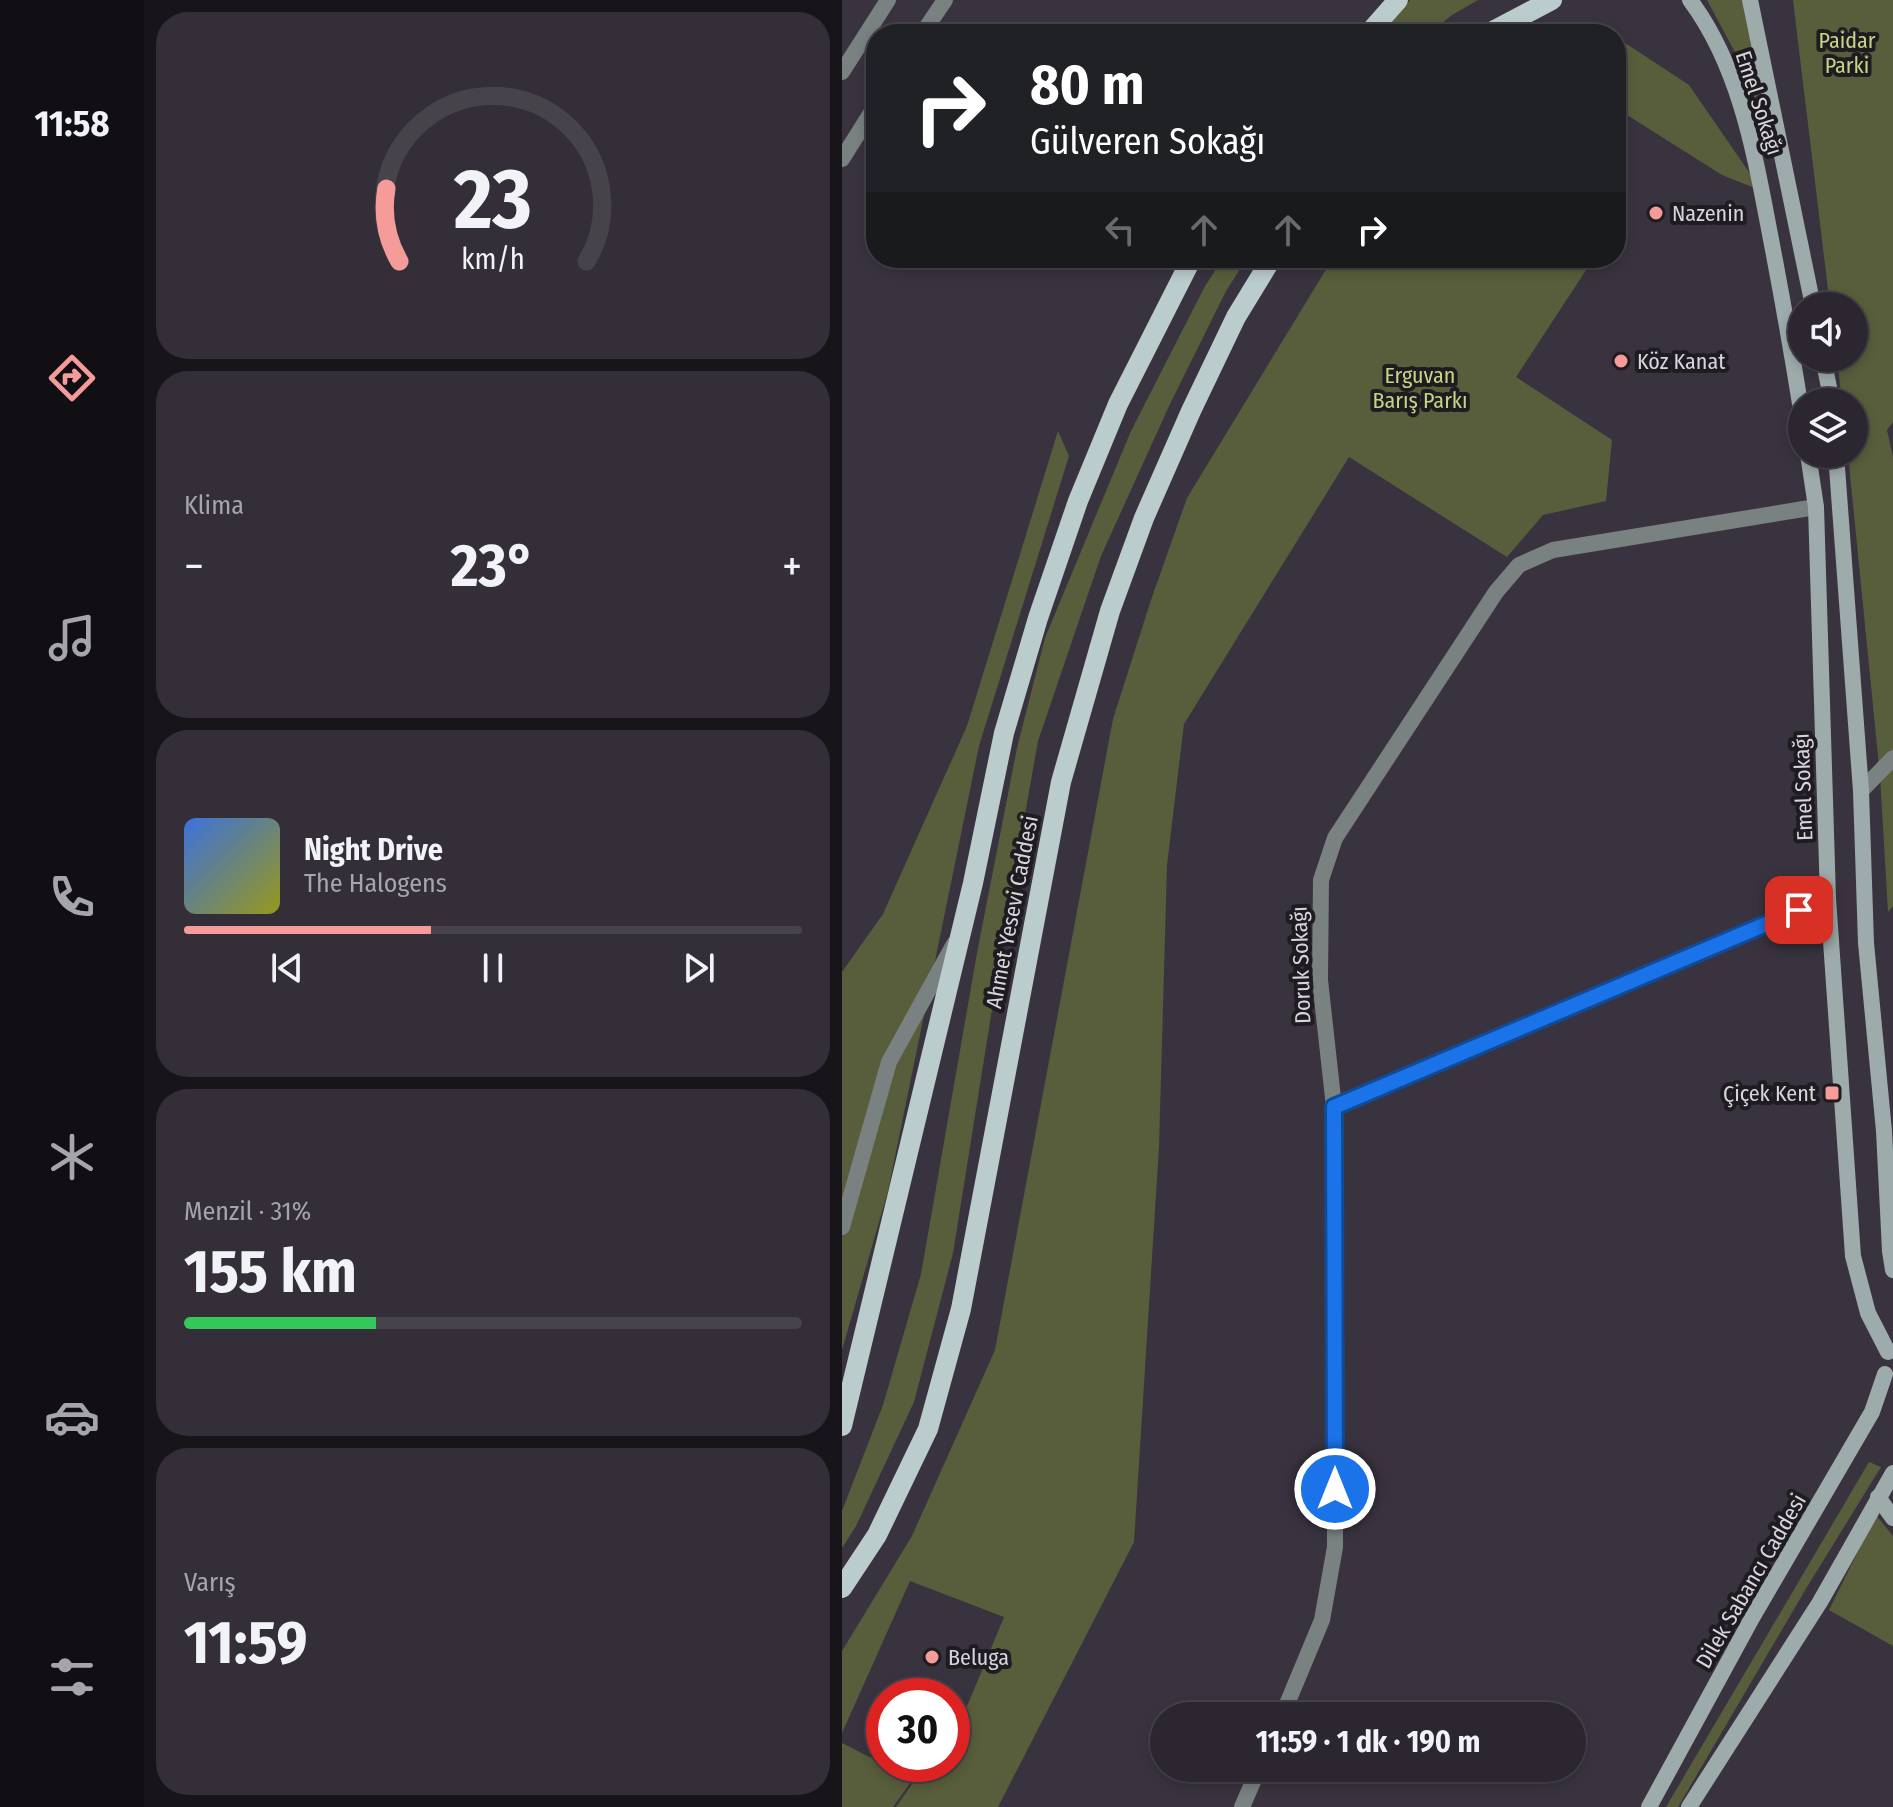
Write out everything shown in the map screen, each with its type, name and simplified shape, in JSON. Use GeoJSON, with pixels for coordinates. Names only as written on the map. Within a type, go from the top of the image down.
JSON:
{"type":"FeatureCollection","features":[{"type":"Feature","properties":{"kind":"main road"},"geometry":{"type":"LineString","coordinates":[[1377,24],[1398,0]]}},
{"type":"Feature","properties":{"kind":"main road"},"geometry":{"type":"LineString","coordinates":[[1506,24],[1552,0]]}},
{"type":"Feature","properties":{"kind":"main road","name":"Emel Sokağı"},"geometry":{"type":"LineString","coordinates":[[1690,0],[1723,55],[1751,135],[1797,388]]}},
{"type":"Feature","properties":{"kind":"main road","name":"Emel Sokağı"},"geometry":{"type":"LineString","coordinates":[[1750,0],[1810,292]]}},
{"type":"Feature","properties":{"kind":"main road","name":"Ahmet Yesevi Caddesi"},"geometry":{"type":"LineString","coordinates":[[842,1426],[962,928],[1004,733],[1078,501],[1180,268]]}},
{"type":"Feature","properties":{"kind":"main road","name":"Ahmet Yesevi Caddesi"},"geometry":{"type":"LineString","coordinates":[[842,1588],[877,1535],[928,1429],[957,1324],[1061,782],[1110,611],[1144,518],[1191,411],[1236,317],[1266,268]]}},
{"type":"Feature","properties":{"kind":"main road","name":"Emel Sokağı"},"geometry":{"type":"LineString","coordinates":[[1810,468],[1816,507],[1828,898],[1853,1256],[1868,1313],[1890,1348]]}},
{"type":"Feature","properties":{"kind":"main road"},"geometry":{"type":"LineString","coordinates":[[1837,468],[1861,791],[1866,943],[1884,1131],[1893,1270]]}},
{"type":"Feature","properties":{"kind":"main road","name":"Dilek Sabancı Caddesi"},"geometry":{"type":"LineString","coordinates":[[1649,1807],[1752,1618],[1872,1412],[1890,1348]]}},
{"type":"Feature","properties":{"kind":"main road"},"geometry":{"type":"LineString","coordinates":[[1885,1374],[1893,1390]]}},
{"type":"Feature","properties":{"kind":"main road"},"geometry":{"type":"LineString","coordinates":[[1689,1807],[1820,1602],[1893,1473]]}},
{"type":"Feature","properties":{"kind":"main road"},"geometry":{"type":"LineString","coordinates":[[1878,1497],[1893,1518]]}},
{"type":"Feature","properties":{"kind":"street"},"geometry":{"type":"LineString","coordinates":[[873,24],[888,0]]}},
{"type":"Feature","properties":{"kind":"street"},"geometry":{"type":"LineString","coordinates":[[929,24],[945,0]]}},
{"type":"Feature","properties":{"kind":"street"},"geometry":{"type":"LineString","coordinates":[[842,72],[866,34]]}},
{"type":"Feature","properties":{"kind":"street"},"geometry":{"type":"LineString","coordinates":[[842,159],[866,121]]}},
{"type":"Feature","properties":{"kind":"street","name":"Doruk Sokağı"},"geometry":{"type":"LineString","coordinates":[[1288,1702],[1322,1620],[1335,1547],[1334,1107],[1320,980],[1321,880],[1335,838],[1496,592],[1519,565],[1553,550],[1816,507]]}},
{"type":"Feature","properties":{"kind":"street"},"geometry":{"type":"LineString","coordinates":[[1861,791],[1893,758]]}},
{"type":"Feature","properties":{"kind":"street"},"geometry":{"type":"LineString","coordinates":[[1334,1107],[1828,898]]}},
{"type":"Feature","properties":{"kind":"street"},"geometry":{"type":"LineString","coordinates":[[842,1227],[889,1062],[962,928]]}},
{"type":"Feature","properties":{"kind":"street"},"geometry":{"type":"LineString","coordinates":[[1242,1807],[1253,1782]]}},
{"type":"Feature","properties":{"kind":"green space"},"geometry":{"type":"Polygon","coordinates":[[[1410,0],[1478,0],[1441,24],[1389,24],[1410,0]]]}},
{"type":"Feature","properties":{"kind":"green space"},"geometry":{"type":"Polygon","coordinates":[[[1707,0],[1750,0],[1769,128],[1760,130],[1746,73],[1707,0]]]}},
{"type":"Feature","properties":{"kind":"green space","name":"Paidar Parki"},"geometry":{"type":"Polygon","coordinates":[[[1793,0],[1893,0],[1893,422],[1887,430],[1893,457],[1893,906],[1888,912],[1880,776],[1849,468],[1868,468],[1868,388],[1840,388],[1839,372],[1868,372],[1868,292],[1828,292],[1793,0]]]}},
{"type":"Feature","properties":{"kind":"green space"},"geometry":{"type":"Polygon","coordinates":[[[1626,44],[1689,85],[1762,191],[1722,175],[1626,114],[1626,44]]]}},
{"type":"Feature","properties":{"kind":"green space"},"geometry":{"type":"Polygon","coordinates":[[[1217,268],[1241,268],[1170,404],[1101,556],[1038,741],[953,1253],[914,1402],[856,1526],[842,1548],[842,1511],[883,1405],[921,1274],[977,953],[1017,748],[1045,638],[1131,431],[1217,268]]]}},
{"type":"Feature","properties":{"kind":"green space","name":"Erguvan Barış Parkı"},"geometry":{"type":"Polygon","coordinates":[[[1327,268],[1587,268],[1516,377],[1612,440],[1606,501],[1543,515],[1507,557],[1349,457],[1184,724],[1167,865],[1159,1147],[1134,1542],[998,1807],[896,1807],[913,1782],[970,1782],[970,1699],[1004,1617],[910,1581],[842,1733],[842,1651],[912,1536],[995,1350],[1113,719],[1187,498],[1327,268]]]}},
{"type":"Feature","properties":{"kind":"green space"},"geometry":{"type":"Polygon","coordinates":[[[1058,431],[1069,456],[979,746],[888,1191],[842,1350],[842,972],[883,914],[967,726],[1058,431]]]}},
{"type":"Feature","properties":{"kind":"green space"},"geometry":{"type":"Polygon","coordinates":[[[1869,1462],[1881,1467],[1678,1807],[1666,1807],[1869,1462]]]}},
{"type":"Feature","properties":{"kind":"green space"},"geometry":{"type":"Polygon","coordinates":[[[1876,1515],[1893,1536],[1893,1646],[1829,1610],[1876,1515]]]}},
{"type":"Feature","properties":{"kind":"green space"},"geometry":{"type":"Polygon","coordinates":[[[842,1743],[866,1755],[866,1782],[911,1782],[893,1807],[842,1807],[842,1743]]]}},
{"type":"Feature","properties":{"kind":"place","name":"Nazenin"},"geometry":{"type":"Point","coordinates":[1656,213]}},
{"type":"Feature","properties":{"kind":"place","name":"Köz Kanat"},"geometry":{"type":"Point","coordinates":[1621,361]}},
{"type":"Feature","properties":{"kind":"place","name":"Çiçek Kent"},"geometry":{"type":"Point","coordinates":[1832,1093]}},
{"type":"Feature","properties":{"kind":"place","name":"Beluga"},"geometry":{"type":"Point","coordinates":[932,1657]}},
{"type":"Feature","properties":{"kind":"route"},"geometry":{"type":"LineString","coordinates":[[1335,1489],[1334,1107],[1799,910]]}}]}
